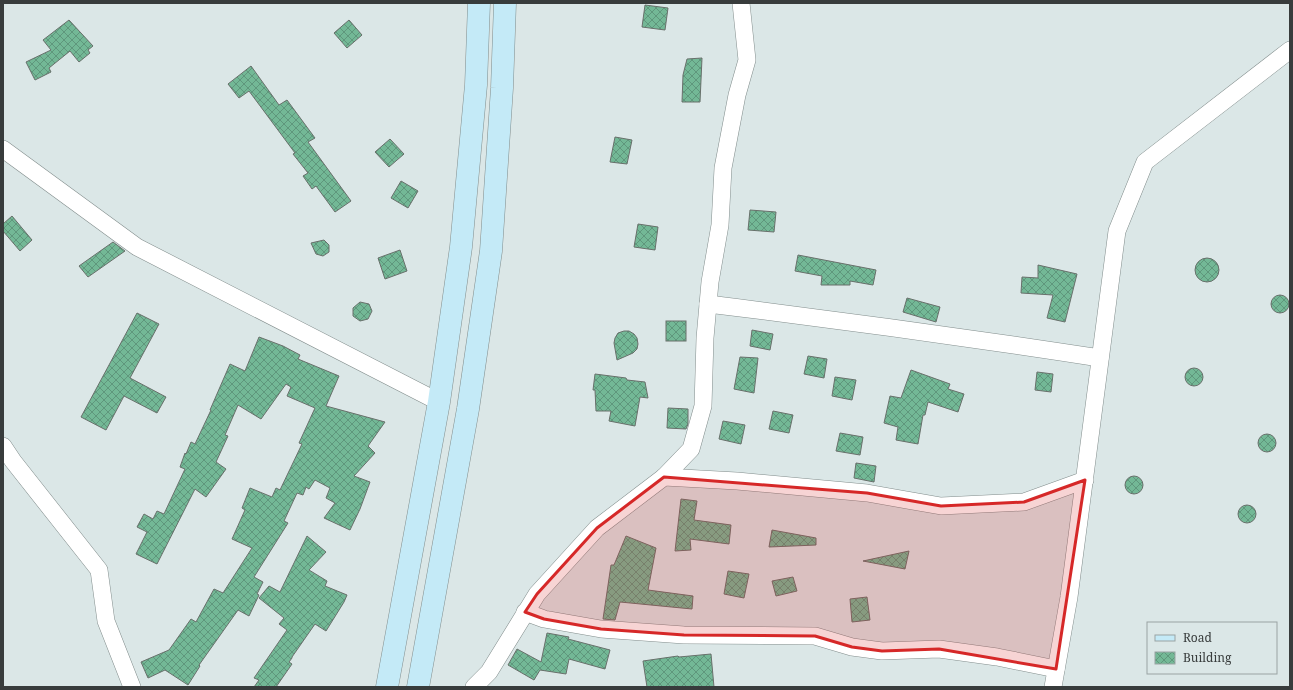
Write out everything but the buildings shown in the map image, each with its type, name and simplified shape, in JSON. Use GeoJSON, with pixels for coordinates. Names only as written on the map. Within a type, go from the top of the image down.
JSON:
{"type":"FeatureCollection","features":[{"type":"Feature","properties":{"kind":"main road"},"geometry":{"type":"LineString","coordinates":[[387,687],[439,402],[461,240],[476,85],[479,3]]}},
{"type":"Feature","properties":{"kind":"main road"},"geometry":{"type":"LineString","coordinates":[[418,687],[468,409],[491,250],[502,88],[505,3]]}},
{"type":"Feature","properties":{"kind":"street"},"geometry":{"type":"LineString","coordinates":[[474,687],[489,672],[537,594],[596,528],[664,477],[692,449],[703,406],[708,304],[710,282],[720,225],[723,168],[737,95],[748,60],[741,3]]}},
{"type":"Feature","properties":{"kind":"street"},"geometry":{"type":"LineString","coordinates":[[1053,687],[1069,597],[1117,231],[1146,162],[1290,50]]}},
{"type":"Feature","properties":{"kind":"street"},"geometry":{"type":"LineString","coordinates":[[1263,70],[1290,64]]}},
{"type":"Feature","properties":{"kind":"street"},"geometry":{"type":"LineString","coordinates":[[3,149],[137,247],[439,402]]}},
{"type":"Feature","properties":{"kind":"street"},"geometry":{"type":"LineString","coordinates":[[708,304],[848,321],[1100,358]]}},
{"type":"Feature","properties":{"kind":"street"},"geometry":{"type":"LineString","coordinates":[[3,446],[98,570],[106,621],[132,687]]}},
{"type":"Feature","properties":{"kind":"street"},"geometry":{"type":"LineString","coordinates":[[664,477],[737,481],[867,493],[941,506],[1024,502],[1085,480]]}},
{"type":"Feature","properties":{"kind":"street"},"geometry":{"type":"LineString","coordinates":[[525,612],[544,619],[601,629],[684,635],[815,636],[852,647],[882,651],[940,649],[997,657],[1056,669]]}},
{"type":"Feature","properties":{"kind":"highlighted area"},"geometry":{"type":"Polygon","coordinates":[[[664,477],[867,493],[941,506],[1024,502],[1085,480],[1056,669],[939,649],[882,651],[852,647],[815,636],[684,635],[601,629],[544,619],[525,612],[537,594],[597,528],[664,477]]]}}]}
